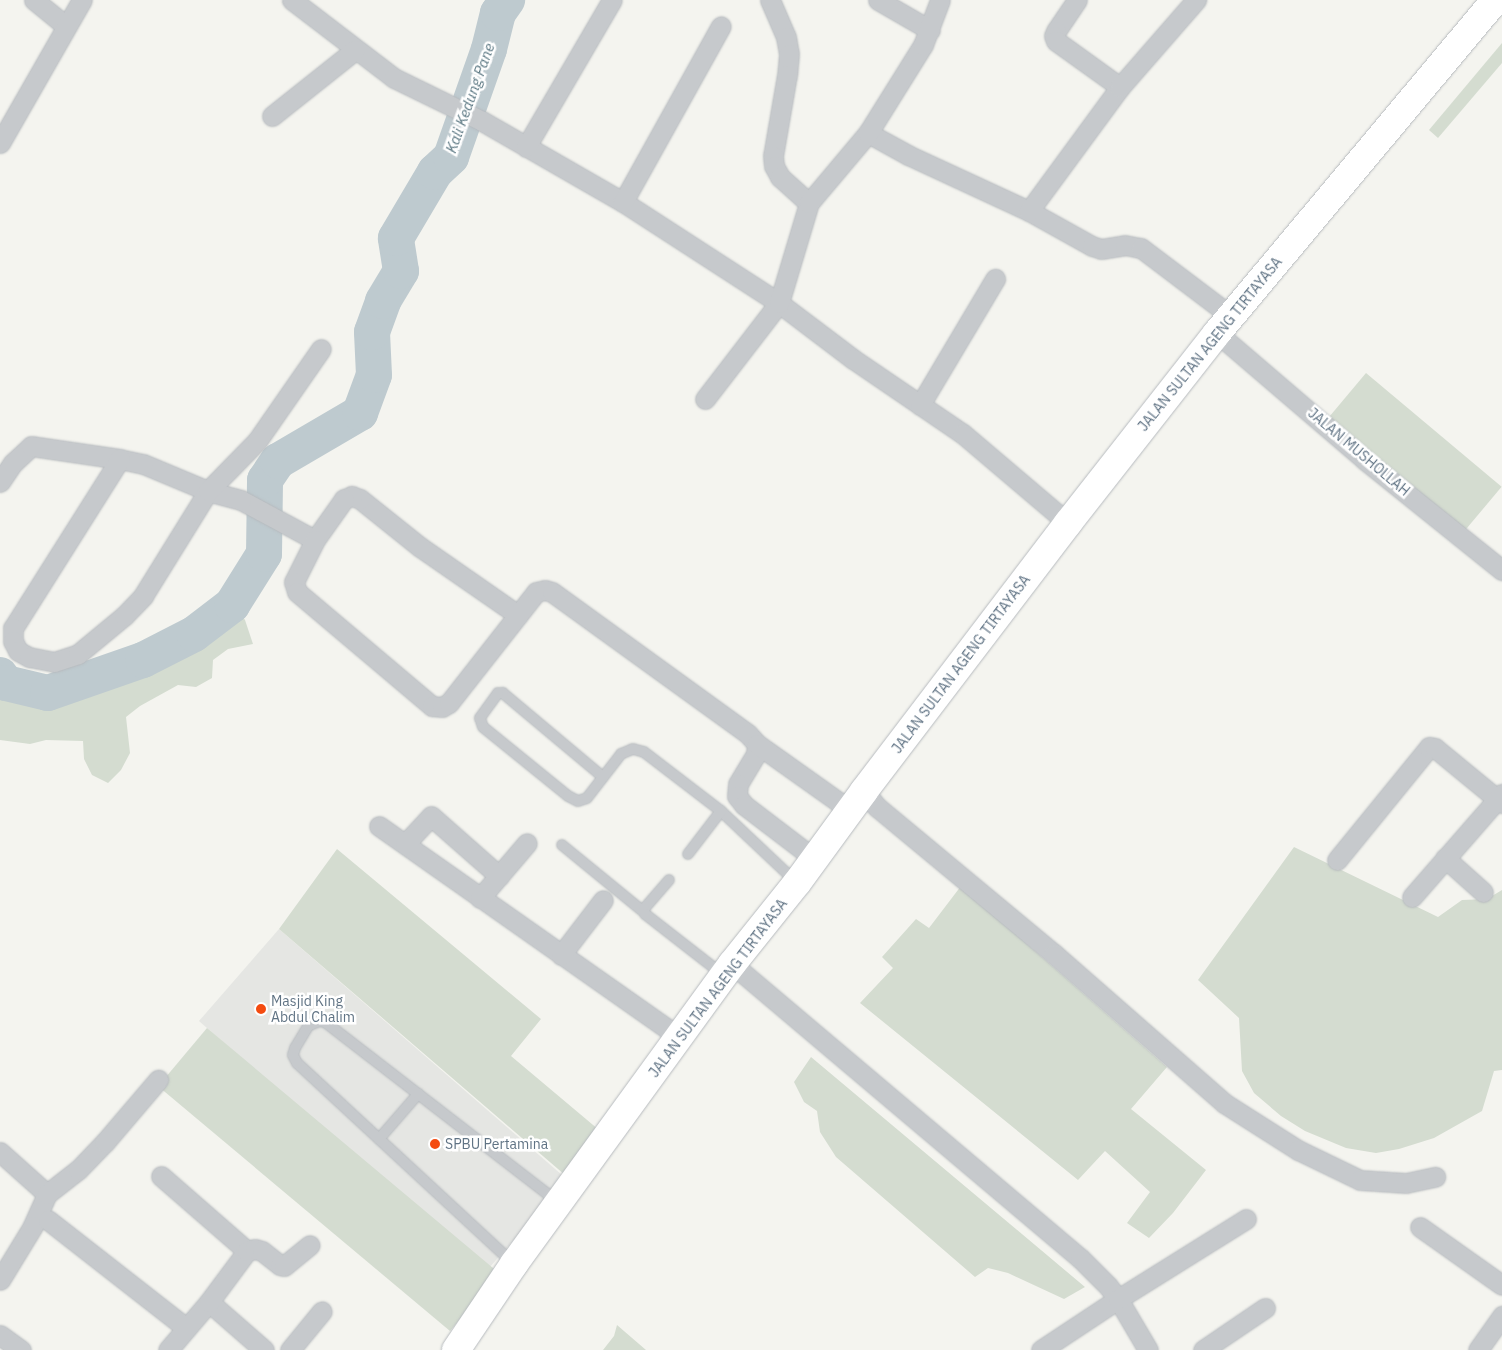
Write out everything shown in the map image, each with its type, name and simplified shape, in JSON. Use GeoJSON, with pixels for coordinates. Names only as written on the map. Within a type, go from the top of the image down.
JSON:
{"type":"FeatureCollection","features":[{"type":"Feature","properties":{"kind":"main road","name":"JALAN SULTAN AGENG TIRTAYASA"},"geometry":{"type":"LineString","coordinates":[[456,1350],[558,1202],[681,1038],[734,972],[815,859],[864,803],[1068,523],[1232,338],[1495,0]]}},
{"type":"Feature","properties":{"kind":"street"},"geometry":{"type":"LineString","coordinates":[[34,0],[66,26]]}},
{"type":"Feature","properties":{"kind":"street"},"geometry":{"type":"LineString","coordinates":[[0,143],[82,0]]}},
{"type":"Feature","properties":{"kind":"street"},"geometry":{"type":"LineString","coordinates":[[292,0],[394,78],[482,121],[623,202],[779,303],[853,359],[963,434],[1068,523]]}},
{"type":"Feature","properties":{"kind":"street"},"geometry":{"type":"LineString","coordinates":[[526,147],[612,0]]}},
{"type":"Feature","properties":{"kind":"street"},"geometry":{"type":"LineString","coordinates":[[770,0],[786,37],[789,54],[773,156],[774,166],[780,177],[809,203]]}},
{"type":"Feature","properties":{"kind":"street"},"geometry":{"type":"LineString","coordinates":[[878,0],[930,30]]}},
{"type":"Feature","properties":{"kind":"street"},"geometry":{"type":"LineString","coordinates":[[705,399],[779,303],[809,203],[868,133],[930,30],[940,0]]}},
{"type":"Feature","properties":{"kind":"street"},"geometry":{"type":"LineString","coordinates":[[1077,0],[1056,31],[1054,36],[1056,41],[1120,87]]}},
{"type":"Feature","properties":{"kind":"street"},"geometry":{"type":"LineString","coordinates":[[1029,211],[1120,87],[1196,0]]}},
{"type":"Feature","properties":{"kind":"street"},"geometry":{"type":"LineString","coordinates":[[623,202],[721,26]]}},
{"type":"Feature","properties":{"kind":"street"},"geometry":{"type":"LineString","coordinates":[[272,116],[355,50]]}},
{"type":"Feature","properties":{"kind":"street","name":"JALAN MUSHOLLAH"},"geometry":{"type":"LineString","coordinates":[[868,133],[908,155],[1029,211],[1101,249],[1133,245],[1141,248],[1232,338],[1365,460],[1502,570]]}},
{"type":"Feature","properties":{"kind":"street"},"geometry":{"type":"LineString","coordinates":[[920,406],[995,279]]}},
{"type":"Feature","properties":{"kind":"street"},"geometry":{"type":"LineString","coordinates":[[120,459],[13,628],[13,641],[18,651],[28,657],[54,662],[78,654],[124,616],[143,596],[208,490],[257,441],[322,348]]}},
{"type":"Feature","properties":{"kind":"street"},"geometry":{"type":"LineString","coordinates":[[0,482],[13,463],[31,446],[120,459],[143,464],[208,490],[241,500],[309,536]]}},
{"type":"Feature","properties":{"kind":"street"},"geometry":{"type":"LineString","coordinates":[[518,615],[420,547],[360,499],[352,496],[344,499],[309,536],[294,582],[297,592],[432,706],[442,707],[449,703],[518,615],[536,592],[545,590],[552,592],[748,734],[757,744],[864,803],[896,823],[1054,954],[1224,1103],[1298,1150],[1360,1180],[1406,1183],[1435,1177]]}},
{"type":"Feature","properties":{"kind":"street"},"geometry":{"type":"LineString","coordinates":[[757,744],[756,754],[738,784],[738,796],[744,806],[815,859]]}},
{"type":"Feature","properties":{"kind":"street"},"geometry":{"type":"LineString","coordinates":[[1337,860],[1429,747],[1435,748],[1500,798],[1412,897]]}},
{"type":"Feature","properties":{"kind":"street"},"geometry":{"type":"LineString","coordinates":[[405,844],[431,816],[499,876]]}},
{"type":"Feature","properties":{"kind":"street"},"geometry":{"type":"LineString","coordinates":[[380,826],[681,1038]]}},
{"type":"Feature","properties":{"kind":"street"},"geometry":{"type":"LineString","coordinates":[[480,898],[527,844]]}},
{"type":"Feature","properties":{"kind":"street"},"geometry":{"type":"LineString","coordinates":[[1446,858],[1483,892]]}},
{"type":"Feature","properties":{"kind":"street"},"geometry":{"type":"LineString","coordinates":[[561,955],[603,900]]}},
{"type":"Feature","properties":{"kind":"street"},"geometry":{"type":"LineString","coordinates":[[734,972],[765,991],[1080,1258],[1118,1299],[1148,1350]]}},
{"type":"Feature","properties":{"kind":"street"},"geometry":{"type":"LineString","coordinates":[[0,1280],[30,1232],[47,1194],[78,1170],[105,1142],[158,1080]]}},
{"type":"Feature","properties":{"kind":"street"},"geometry":{"type":"LineString","coordinates":[[0,1152],[47,1194]]}},
{"type":"Feature","properties":{"kind":"street"},"geometry":{"type":"LineString","coordinates":[[161,1176],[247,1251]]}},
{"type":"Feature","properties":{"kind":"street"},"geometry":{"type":"LineString","coordinates":[[1041,1350],[1118,1299],[1246,1219]]}},
{"type":"Feature","properties":{"kind":"street"},"geometry":{"type":"LineString","coordinates":[[48,1220],[186,1328]]}},
{"type":"Feature","properties":{"kind":"street"},"geometry":{"type":"LineString","coordinates":[[1420,1228],[1502,1285]]}},
{"type":"Feature","properties":{"kind":"street"},"geometry":{"type":"LineString","coordinates":[[168,1350],[209,1302],[247,1251],[255,1249],[262,1251],[284,1266],[310,1245]]}},
{"type":"Feature","properties":{"kind":"street"},"geometry":{"type":"LineString","coordinates":[[209,1302],[264,1350]]}},
{"type":"Feature","properties":{"kind":"street"},"geometry":{"type":"LineString","coordinates":[[1203,1350],[1265,1308]]}},
{"type":"Feature","properties":{"kind":"street"},"geometry":{"type":"LineString","coordinates":[[290,1350],[322,1311]]}},
{"type":"Feature","properties":{"kind":"street"},"geometry":{"type":"LineString","coordinates":[[1478,1350],[1502,1316]]}},
{"type":"Feature","properties":{"kind":"street"},"geometry":{"type":"LineString","coordinates":[[0,1335],[21,1350]]}},
{"type":"Feature","properties":{"kind":"lane"},"geometry":{"type":"LineString","coordinates":[[604,777],[503,693],[498,693],[480,718],[484,727],[568,796],[578,801],[587,798],[604,777],[621,754],[634,749],[644,752],[721,811],[797,883]]}},
{"type":"Feature","properties":{"kind":"lane"},"geometry":{"type":"LineString","coordinates":[[688,854],[721,811]]}},
{"type":"Feature","properties":{"kind":"lane"},"geometry":{"type":"LineString","coordinates":[[562,845],[644,912],[734,972]]}},
{"type":"Feature","properties":{"kind":"lane"},"geometry":{"type":"LineString","coordinates":[[644,912],[669,880]]}},
{"type":"Feature","properties":{"kind":"lane"},"geometry":{"type":"LineString","coordinates":[[514,1264],[297,1063],[293,1055],[295,1048],[308,1026],[318,1021],[325,1022],[558,1202]]}},
{"type":"Feature","properties":{"kind":"lane"},"geometry":{"type":"LineString","coordinates":[[379,1139],[418,1094]]}},
{"type":"Feature","properties":{"kind":"shaded area"},"geometry":{"type":"Polygon","coordinates":[[[1502,43],[1502,63],[1438,138],[1429,130],[1502,43]]]}},
{"type":"Feature","properties":{"kind":"shaded area"},"geometry":{"type":"Polygon","coordinates":[[[1366,373],[1502,487],[1462,534],[1326,420],[1366,373]]]}},
{"type":"Feature","properties":{"kind":"shaded area"},"geometry":{"type":"Polygon","coordinates":[[[238,610],[245,620],[253,644],[228,649],[213,660],[212,678],[196,687],[178,685],[140,706],[126,717],[130,753],[121,770],[108,783],[92,775],[84,759],[83,741],[46,740],[30,744],[0,740],[0,687],[48,701],[146,667],[198,640],[238,610]]]}},
{"type":"Feature","properties":{"kind":"shaded area"},"geometry":{"type":"Polygon","coordinates":[[[1294,847],[1438,917],[1462,900],[1487,899],[1502,890],[1502,1070],[1494,1071],[1482,1111],[1434,1138],[1399,1149],[1376,1153],[1346,1148],[1305,1131],[1281,1116],[1254,1093],[1242,1071],[1239,1018],[1198,980],[1294,847]]]}},
{"type":"Feature","properties":{"kind":"shaded area"},"geometry":{"type":"Polygon","coordinates":[[[337,849],[541,1019],[511,1056],[599,1130],[565,1175],[279,929],[337,849]]]}},
{"type":"Feature","properties":{"kind":"shaded area"},"geometry":{"type":"Polygon","coordinates":[[[961,886],[1167,1067],[1131,1109],[1206,1170],[1173,1213],[1149,1238],[1127,1223],[1150,1192],[1105,1151],[1078,1180],[860,1003],[893,968],[882,957],[916,919],[929,928],[961,886]]]}},
{"type":"Feature","properties":{"kind":"shaded area"},"geometry":{"type":"Polygon","coordinates":[[[279,929],[567,1179],[487,1271],[199,1021],[279,929]]]}},
{"type":"Feature","properties":{"kind":"shaded area"},"geometry":{"type":"Polygon","coordinates":[[[207,1028],[499,1273],[450,1331],[158,1086],[207,1028]]]}},
{"type":"Feature","properties":{"kind":"shaded area"},"geometry":{"type":"Polygon","coordinates":[[[811,1057],[1085,1287],[1064,1299],[1008,1273],[988,1268],[975,1277],[836,1157],[820,1132],[817,1111],[804,1102],[794,1082],[811,1057]]]}},
{"type":"Feature","properties":{"kind":"shaded area"},"geometry":{"type":"Polygon","coordinates":[[[617,1325],[646,1350],[603,1350],[614,1336],[617,1325]]]}},
{"type":"Feature","properties":{"kind":"waterway","name":"Kali Kedung Pane"},"geometry":{"type":"LineString","coordinates":[[0,675],[6,683],[48,693],[143,660],[194,634],[232,605],[264,554],[265,480],[278,461],[360,413],[374,375],[372,332],[383,301],[401,271],[396,238],[435,172],[451,157],[489,49],[498,13],[507,0]]}},
{"type":"Feature","properties":{"kind":"place","name":"Masjid King Abdul Chalim"},"geometry":{"type":"Point","coordinates":[261,1009]}},
{"type":"Feature","properties":{"kind":"place","name":"SPBU Pertamina"},"geometry":{"type":"Point","coordinates":[435,1144]}}]}
